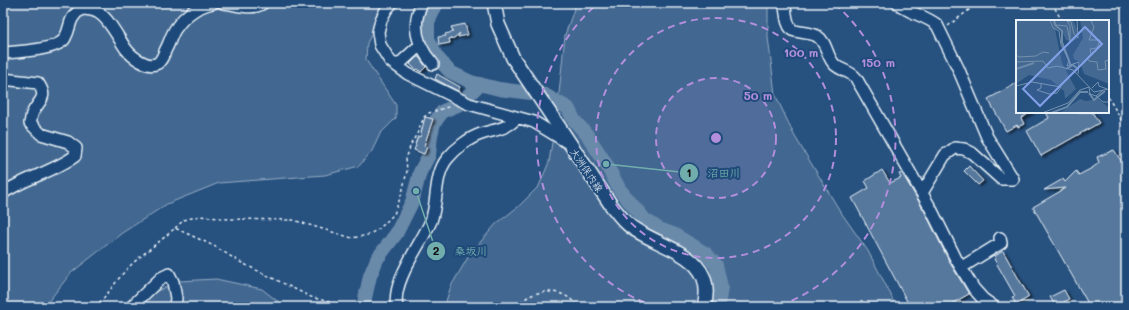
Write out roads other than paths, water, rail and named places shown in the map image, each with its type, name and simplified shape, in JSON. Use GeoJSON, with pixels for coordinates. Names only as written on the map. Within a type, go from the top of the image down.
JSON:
{"type":"FeatureCollection","features":[{"type":"Feature","properties":{"kind":"main road","name":"大洲保内線"},"geometry":{"type":"LineString","coordinates":[[494,3],[498,24],[513,58],[610,205],[630,226],[690,258],[697,265],[706,281],[707,292],[704,307]]}},
{"type":"Feature","properties":{"kind":"street"},"geometry":{"type":"LineString","coordinates":[[3,53],[59,44],[64,40],[68,33],[70,23],[75,14],[81,9],[99,13],[105,18],[129,53],[152,65],[158,63],[162,57],[176,28],[193,11],[204,5],[213,3]]}},
{"type":"Feature","properties":{"kind":"street"},"geometry":{"type":"LineString","coordinates":[[223,3],[250,7],[258,6],[263,3]]}},
{"type":"Feature","properties":{"kind":"street"},"geometry":{"type":"LineString","coordinates":[[392,3],[386,10],[381,20],[378,32],[380,45],[390,60],[397,66],[408,74],[469,104],[534,122],[570,144]]}},
{"type":"Feature","properties":{"kind":"street"},"geometry":{"type":"LineString","coordinates":[[422,3],[418,12],[416,33],[425,55],[433,64]]}},
{"type":"Feature","properties":{"kind":"street"},"geometry":{"type":"LineString","coordinates":[[784,3],[788,26],[792,30],[816,35],[826,47],[828,54],[836,66],[852,73],[856,78],[932,209],[956,258],[974,289],[983,299],[994,307]]}},
{"type":"Feature","properties":{"kind":"street"},"geometry":{"type":"LineString","coordinates":[[898,3],[908,11],[937,24],[958,68],[987,137],[1013,179],[1001,179],[972,153],[964,149],[955,148],[945,155],[922,194]]}},
{"type":"Feature","properties":{"kind":"street"},"geometry":{"type":"LineString","coordinates":[[397,66],[420,45]]}},
{"type":"Feature","properties":{"kind":"street"},"geometry":{"type":"LineString","coordinates":[[3,79],[38,83],[43,90],[43,97],[32,113],[30,123],[41,134],[68,142],[76,148],[75,156],[64,164],[13,186],[3,193]]}},
{"type":"Feature","properties":{"kind":"street"},"geometry":{"type":"LineString","coordinates":[[398,307],[396,299],[397,291],[414,251],[430,221],[434,210],[438,182],[446,160],[468,142],[481,134],[498,131],[506,127],[517,118]]}},
{"type":"Feature","properties":{"kind":"street"},"geometry":{"type":"LineString","coordinates":[[962,267],[1001,243],[1000,238]]}},
{"type":"Feature","properties":{"kind":"street"},"geometry":{"type":"LineString","coordinates":[[131,307],[161,278],[169,274],[173,282],[176,298],[175,307]]}},
{"type":"Feature","properties":{"kind":"waterway"},"geometry":{"type":"LineString","coordinates":[[437,3],[428,22],[428,39],[436,56],[450,72],[471,82],[499,89],[545,95],[568,108],[574,120],[588,136],[606,164],[620,190],[645,220],[659,229],[673,234],[706,254],[716,265],[721,287],[719,300],[716,307]]}},
{"type":"Feature","properties":{"kind":"waterway"},"geometry":{"type":"LineString","coordinates":[[363,307],[370,276],[377,259],[396,234],[412,202],[420,172],[429,155],[434,123],[443,111],[458,105],[480,84]]}},
{"type":"Feature","properties":{"kind":"place","name":"沼田川"},"geometry":{"type":"Point","coordinates":[606,164]}},
{"type":"Feature","properties":{"kind":"place","name":"桑坂川"},"geometry":{"type":"Point","coordinates":[416,191]}}]}
